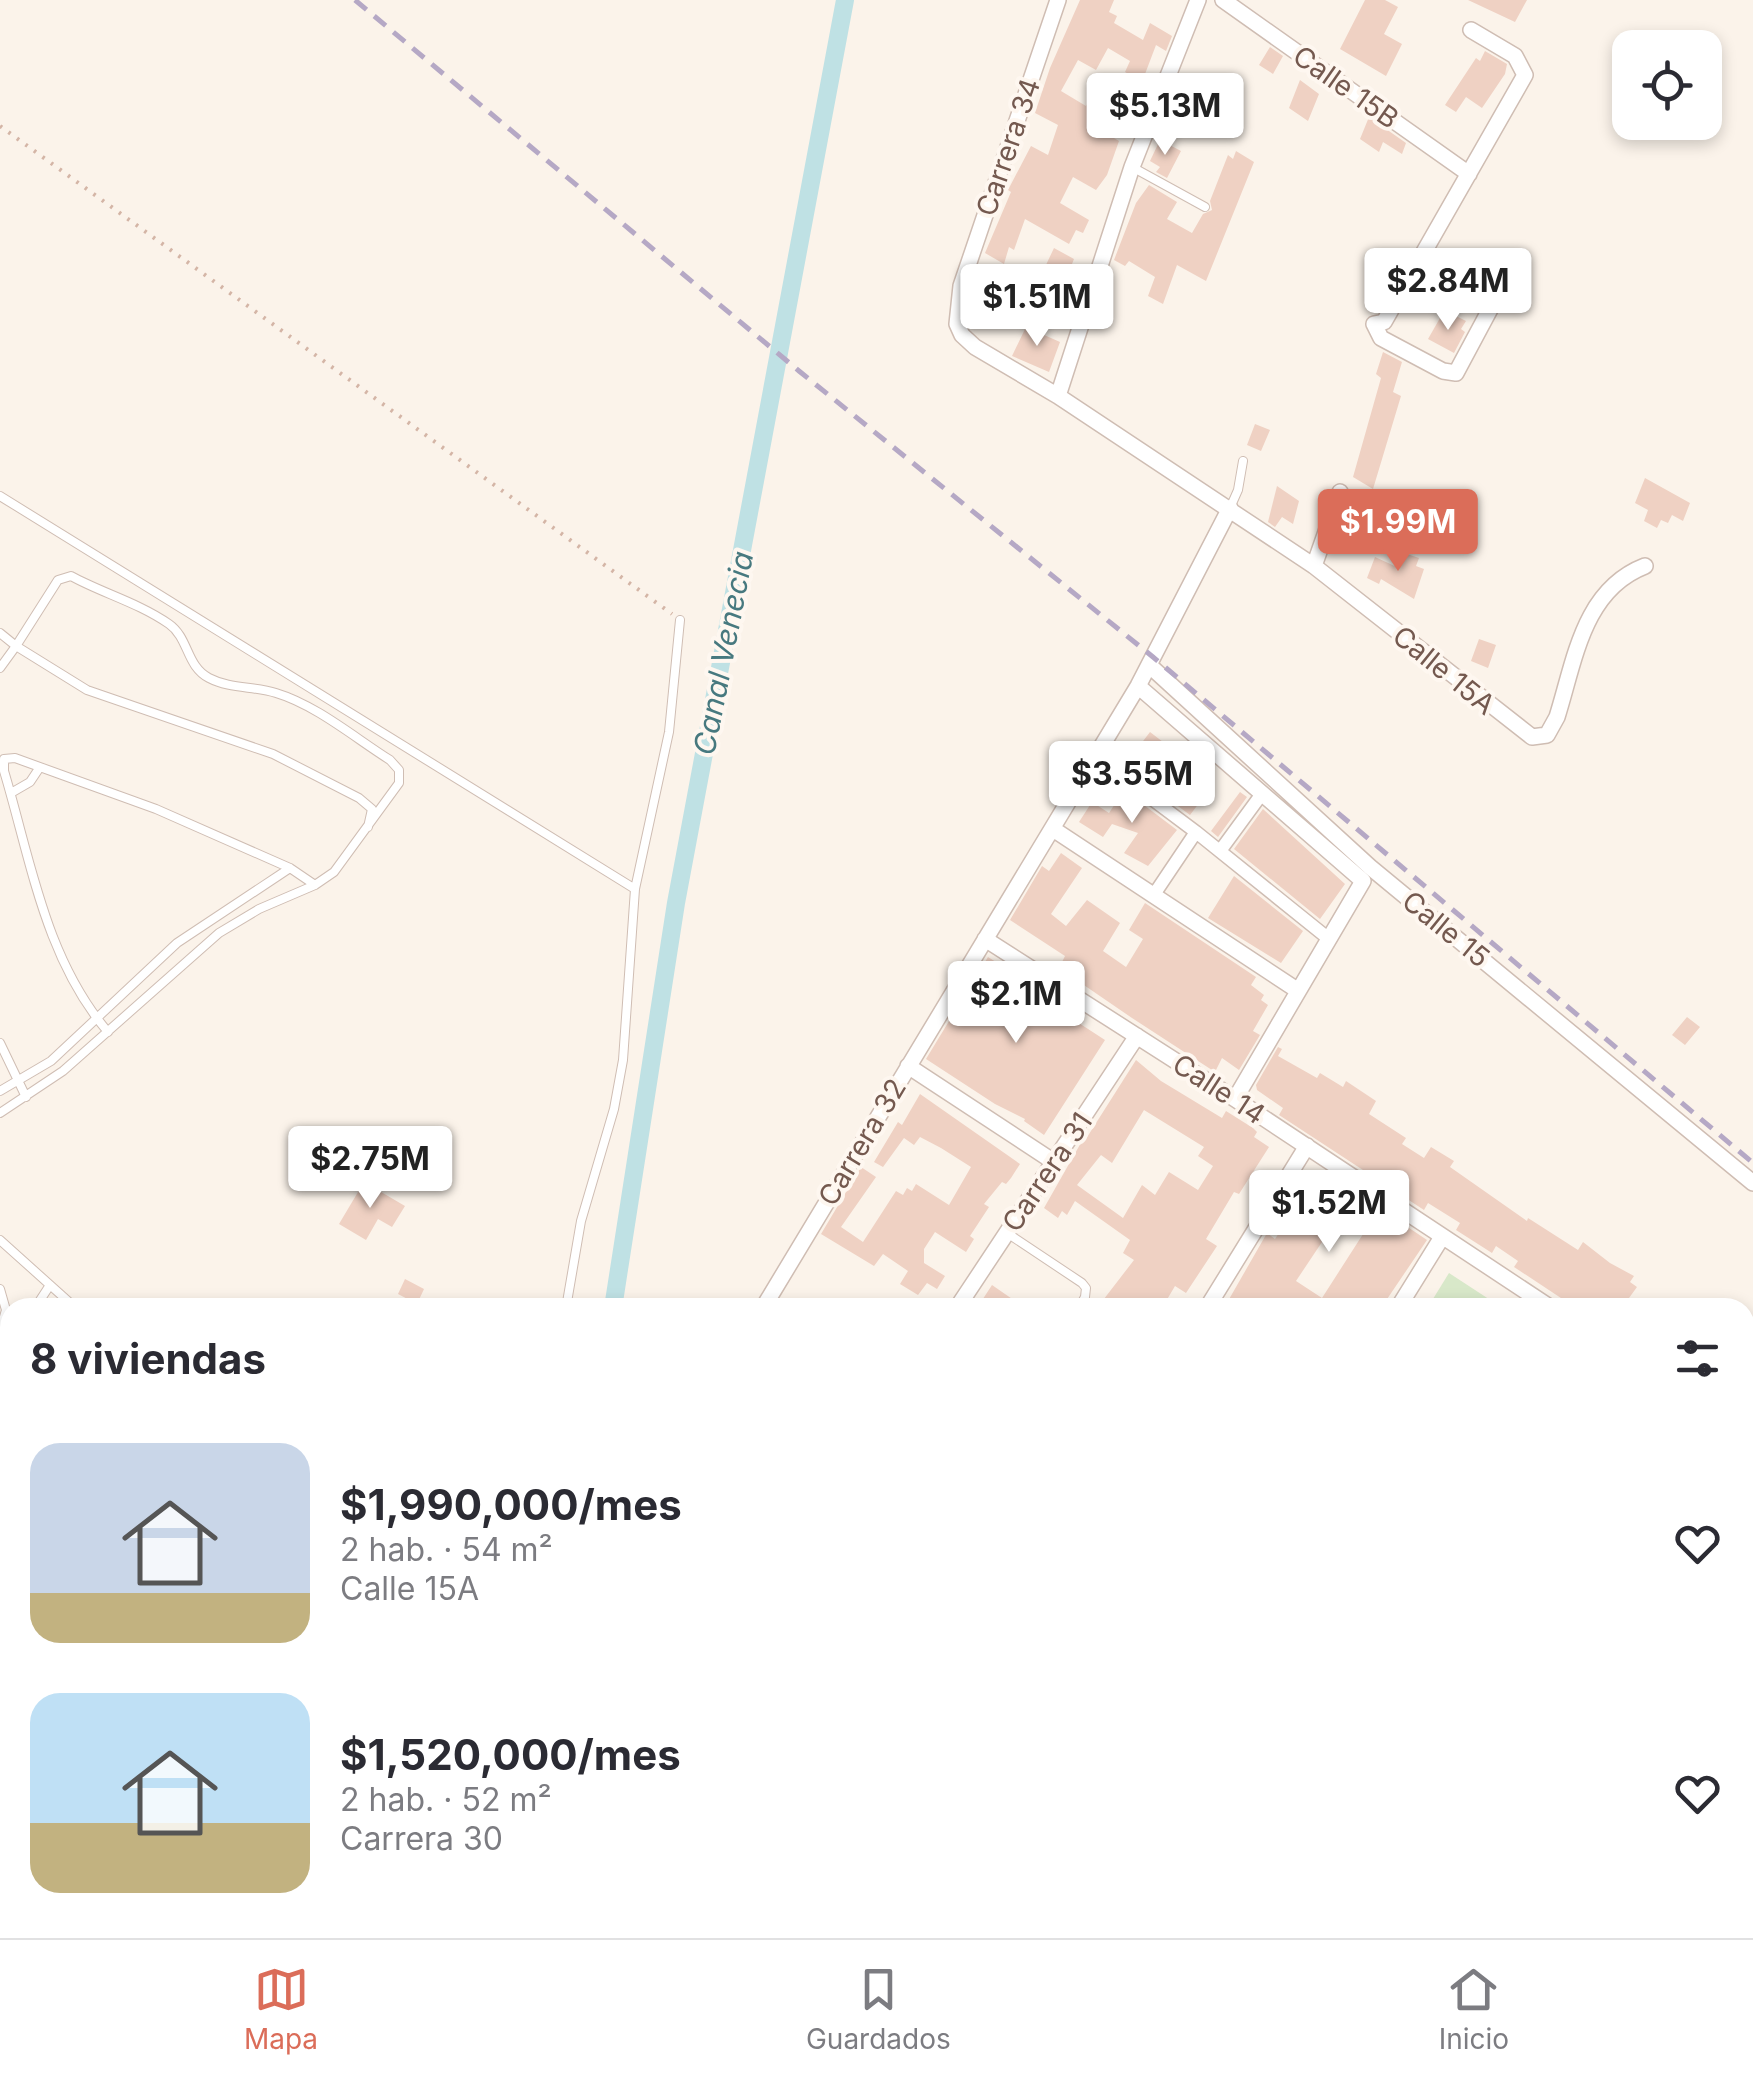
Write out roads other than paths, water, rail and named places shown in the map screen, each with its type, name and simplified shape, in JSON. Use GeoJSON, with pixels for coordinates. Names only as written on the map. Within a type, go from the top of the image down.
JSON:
{"type":"FeatureCollection","features":[{"type":"Feature","properties":{"kind":"street","name":"Carrera 34"},"geometry":{"type":"LineString","coordinates":[[975,347],[957,324],[962,286],[1058,0]]}},
{"type":"Feature","properties":{"kind":"street"},"geometry":{"type":"LineString","coordinates":[[1058,396],[1132,167],[1198,0]]}},
{"type":"Feature","properties":{"kind":"street","name":"Calle 15B"},"geometry":{"type":"LineString","coordinates":[[1223,0],[1468,174]]}},
{"type":"Feature","properties":{"kind":"street"},"geometry":{"type":"LineString","coordinates":[[1471,30],[1515,56],[1525,75],[1384,322],[1374,324],[1381,338],[1452,374],[1460,370],[1503,286]]}},
{"type":"Feature","properties":{"kind":"street","name":"Calle 15A"},"geometry":{"type":"LineString","coordinates":[[975,347],[1058,396],[1314,566],[1525,734],[1540,738],[1550,731],[1597,600],[1622,577],[1645,566]]}},
{"type":"Feature","properties":{"kind":"street"},"geometry":{"type":"LineString","coordinates":[[1314,566],[1340,492]]}},
{"type":"Feature","properties":{"kind":"street","name":"Carrera 32"},"geometry":{"type":"LineString","coordinates":[[769,1298],[1138,686],[1230,508]]}},
{"type":"Feature","properties":{"kind":"street","name":"Calle 15"},"geometry":{"type":"LineString","coordinates":[[1149,665],[1370,867],[1753,1182]]}},
{"type":"Feature","properties":{"kind":"street"},"geometry":{"type":"LineString","coordinates":[[1138,686],[1363,881],[1235,1099]]}},
{"type":"Feature","properties":{"kind":"street"},"geometry":{"type":"LineString","coordinates":[[1096,757],[1328,939]]}},
{"type":"Feature","properties":{"kind":"street"},"geometry":{"type":"LineString","coordinates":[[1220,851],[1260,795]]}},
{"type":"Feature","properties":{"kind":"street"},"geometry":{"type":"LineString","coordinates":[[1053,830],[1297,990]]}},
{"type":"Feature","properties":{"kind":"street"},"geometry":{"type":"LineString","coordinates":[[1153,896],[1196,832]]}},
{"type":"Feature","properties":{"kind":"street","name":"Calle 14"},"geometry":{"type":"LineString","coordinates":[[985,939],[1536,1298]]}},
{"type":"Feature","properties":{"kind":"street","name":"Carrera 31"},"geometry":{"type":"LineString","coordinates":[[964,1298],[1137,1036]]}},
{"type":"Feature","properties":{"kind":"street"},"geometry":{"type":"LineString","coordinates":[[908,1066],[1054,1162]]}},
{"type":"Feature","properties":{"kind":"street"},"geometry":{"type":"LineString","coordinates":[[1213,1298],[1307,1146]]}},
{"type":"Feature","properties":{"kind":"street"},"geometry":{"type":"LineString","coordinates":[[1404,1298],[1442,1237]]}},
{"type":"Feature","properties":{"kind":"lane"},"geometry":{"type":"LineString","coordinates":[[1132,167],[1205,207]]}},
{"type":"Feature","properties":{"kind":"lane"},"geometry":{"type":"LineString","coordinates":[[1230,508],[1238,490],[1242,461]]}},
{"type":"Feature","properties":{"kind":"lane"},"geometry":{"type":"LineString","coordinates":[[0,496],[635,889]]}},
{"type":"Feature","properties":{"kind":"lane"},"geometry":{"type":"LineString","coordinates":[[0,668],[64,576],[71,576],[171,625],[184,641],[194,667],[204,676],[225,685],[277,693],[304,706],[390,760],[399,770],[399,783],[334,872],[219,933],[64,1071],[0,1113]]}},
{"type":"Feature","properties":{"kind":"lane"},"geometry":{"type":"LineString","coordinates":[[568,1298],[581,1221],[614,1109],[623,1060],[635,889],[669,732],[680,620]]}},
{"type":"Feature","properties":{"kind":"lane"},"geometry":{"type":"LineString","coordinates":[[0,633],[87,690],[273,754],[342,789],[372,808],[368,828]]}},
{"type":"Feature","properties":{"kind":"lane"},"geometry":{"type":"LineString","coordinates":[[108,1032],[66,967],[39,903],[4,759],[15,758],[156,809],[290,868],[316,884]]}},
{"type":"Feature","properties":{"kind":"lane"},"geometry":{"type":"LineString","coordinates":[[10,794],[30,782],[40,767]]}},
{"type":"Feature","properties":{"kind":"lane"},"geometry":{"type":"LineString","coordinates":[[0,1092],[51,1061],[177,943],[290,868]]}},
{"type":"Feature","properties":{"kind":"lane"},"geometry":{"type":"LineString","coordinates":[[0,1044],[26,1097]]}},
{"type":"Feature","properties":{"kind":"lane"},"geometry":{"type":"LineString","coordinates":[[1006,1234],[1082,1283],[1085,1298]]}},
{"type":"Feature","properties":{"kind":"lane"},"geometry":{"type":"LineString","coordinates":[[0,1240],[62,1298]]}},
{"type":"Feature","properties":{"kind":"lane"},"geometry":{"type":"LineString","coordinates":[[42,1298],[50,1285]]}},
{"type":"Feature","properties":{"kind":"waterway","name":"Canal Venecia"},"geometry":{"type":"LineString","coordinates":[[615,1298],[676,903],[845,0]]}},
{"type":"Feature","properties":{"kind":"railway"},"geometry":{"type":"LineString","coordinates":[[355,0],[799,371],[1153,657],[1753,1163]]}}]}
